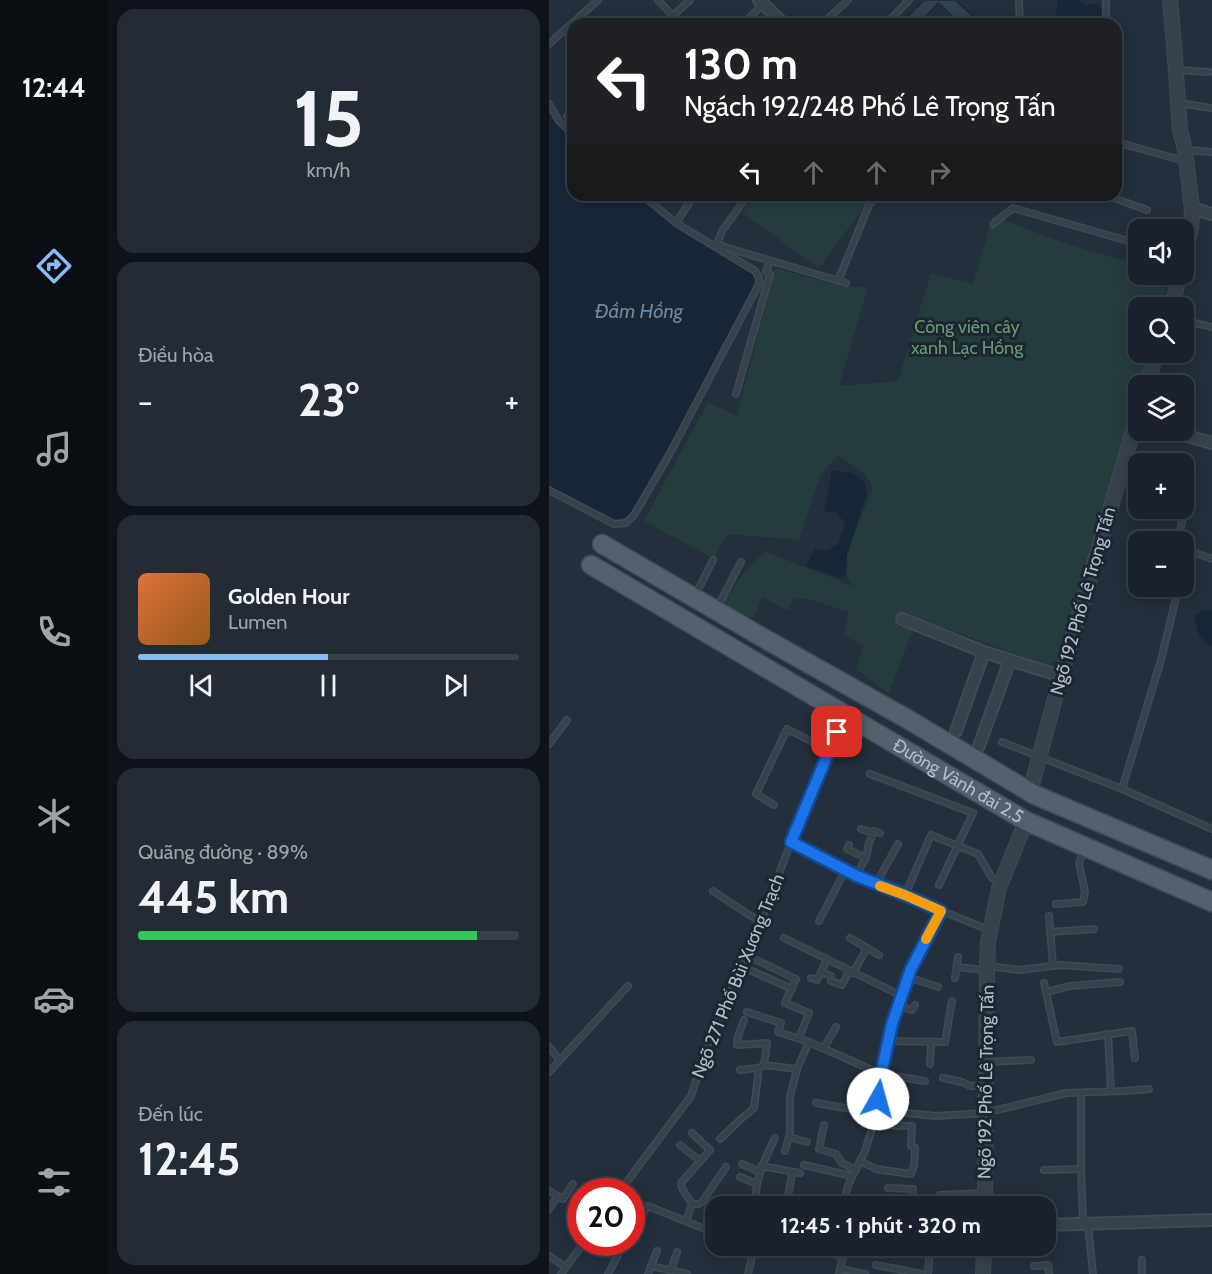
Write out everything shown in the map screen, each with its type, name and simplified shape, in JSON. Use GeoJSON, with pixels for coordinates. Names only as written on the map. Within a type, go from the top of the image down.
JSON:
{"type":"FeatureCollection","features":[{"type":"Feature","properties":{"kind":"main road","name":"Đường Vành đai 2.5"},"geometry":{"type":"LineString","coordinates":[[602,544],[1035,795],[1212,870]]}},
{"type":"Feature","properties":{"kind":"main road","name":"Đường Vành đai 2.5"},"geometry":{"type":"LineString","coordinates":[[591,565],[1026,821],[1212,902]]}},
{"type":"Feature","properties":{"kind":"main road"},"geometry":{"type":"LineString","coordinates":[[647,598],[657,576]]}},
{"type":"Feature","properties":{"kind":"main road"},"geometry":{"type":"LineString","coordinates":[[896,744],[909,720]]}},
{"type":"Feature","properties":{"kind":"main road"},"geometry":{"type":"LineString","coordinates":[[1131,867],[1143,840]]}},
{"type":"Feature","properties":{"kind":"street"},"geometry":{"type":"LineString","coordinates":[[1170,0],[1180,130],[1186,156],[1191,219]]}},
{"type":"Feature","properties":{"kind":"street"},"geometry":{"type":"LineString","coordinates":[[761,2],[778,18]]}},
{"type":"Feature","properties":{"kind":"street"},"geometry":{"type":"LineString","coordinates":[[1192,208],[1212,214]]}},
{"type":"Feature","properties":{"kind":"street"},"geometry":{"type":"LineString","coordinates":[[1194,438],[1212,443]]}},
{"type":"Feature","properties":{"kind":"street","name":"Ngõ 192 Phố Lê Trọng Tấn"},"geometry":{"type":"LineString","coordinates":[[1030,792],[1061,676],[1130,441]]}},
{"type":"Feature","properties":{"kind":"street"},"geometry":{"type":"LineString","coordinates":[[903,619],[984,652],[1061,676]]}},
{"type":"Feature","properties":{"kind":"street"},"geometry":{"type":"LineString","coordinates":[[956,731],[984,652]]}},
{"type":"Feature","properties":{"kind":"street"},"geometry":{"type":"LineString","coordinates":[[979,746],[1010,660]]}},
{"type":"Feature","properties":{"kind":"street","name":"Ngõ 192 Phố Lê Trọng Tấn"},"geometry":{"type":"LineString","coordinates":[[985,1196],[988,942],[1001,882],[1026,821]]}},
{"type":"Feature","properties":{"kind":"street"},"geometry":{"type":"LineString","coordinates":[[1056,1225],[1212,1220]]}},
{"type":"Feature","properties":{"kind":"street"},"geometry":{"type":"LineString","coordinates":[[983,1274],[984,1256]]}},
{"type":"Feature","properties":{"kind":"lane"},"geometry":{"type":"LineString","coordinates":[[578,18],[598,0]]}},
{"type":"Feature","properties":{"kind":"lane"},"geometry":{"type":"LineString","coordinates":[[658,0],[673,16]]}},
{"type":"Feature","properties":{"kind":"lane"},"geometry":{"type":"LineString","coordinates":[[671,18],[690,0]]}},
{"type":"Feature","properties":{"kind":"lane"},"geometry":{"type":"LineString","coordinates":[[828,18],[848,0]]}},
{"type":"Feature","properties":{"kind":"lane"},"geometry":{"type":"LineString","coordinates":[[892,18],[909,0]]}},
{"type":"Feature","properties":{"kind":"lane"},"geometry":{"type":"LineString","coordinates":[[1019,0],[1020,18]]}},
{"type":"Feature","properties":{"kind":"lane"},"geometry":{"type":"LineString","coordinates":[[1106,0],[1106,18]]}},
{"type":"Feature","properties":{"kind":"lane"},"geometry":{"type":"LineString","coordinates":[[748,18],[761,2]]}},
{"type":"Feature","properties":{"kind":"lane"},"geometry":{"type":"LineString","coordinates":[[549,45],[567,28]]}},
{"type":"Feature","properties":{"kind":"lane"},"geometry":{"type":"LineString","coordinates":[[1176,70],[1209,72]]}},
{"type":"Feature","properties":{"kind":"lane"},"geometry":{"type":"LineString","coordinates":[[1179,103],[1212,108]]}},
{"type":"Feature","properties":{"kind":"lane"},"geometry":{"type":"LineString","coordinates":[[549,104],[559,121],[567,128]]}},
{"type":"Feature","properties":{"kind":"lane"},"geometry":{"type":"LineString","coordinates":[[1122,143],[1186,156],[1212,152]]}},
{"type":"Feature","properties":{"kind":"lane"},"geometry":{"type":"LineString","coordinates":[[549,490],[614,524],[626,523],[634,515],[669,455],[759,284],[755,271],[676,223],[649,201]]}},
{"type":"Feature","properties":{"kind":"lane"},"geometry":{"type":"LineString","coordinates":[[676,223],[690,201]]}},
{"type":"Feature","properties":{"kind":"lane"},"geometry":{"type":"LineString","coordinates":[[744,201],[722,231],[717,244],[846,283]]}},
{"type":"Feature","properties":{"kind":"lane"},"geometry":{"type":"LineString","coordinates":[[838,281],[872,201]]}},
{"type":"Feature","properties":{"kind":"lane"},"geometry":{"type":"LineString","coordinates":[[1122,201],[1147,210]]}},
{"type":"Feature","properties":{"kind":"lane"},"geometry":{"type":"LineString","coordinates":[[993,224],[1013,208],[1128,241]]}},
{"type":"Feature","properties":{"kind":"lane"},"geometry":{"type":"LineString","coordinates":[[728,248],[728,256]]}},
{"type":"Feature","properties":{"kind":"lane"},"geometry":{"type":"LineString","coordinates":[[736,394],[770,274],[766,272],[770,261]]}},
{"type":"Feature","properties":{"kind":"lane"},"geometry":{"type":"LineString","coordinates":[[1194,323],[1212,327]]}},
{"type":"Feature","properties":{"kind":"lane"},"geometry":{"type":"LineString","coordinates":[[1194,552],[1212,559]]}},
{"type":"Feature","properties":{"kind":"lane"},"geometry":{"type":"LineString","coordinates":[[694,598],[713,560]]}},
{"type":"Feature","properties":{"kind":"lane"},"geometry":{"type":"LineString","coordinates":[[716,610],[741,562]]}},
{"type":"Feature","properties":{"kind":"lane"},"geometry":{"type":"LineString","coordinates":[[1122,789],[1161,660],[1176,597]]}},
{"type":"Feature","properties":{"kind":"lane","name":"Ngõ 271 Phố Bùi Xương Trạch"},"geometry":{"type":"LineString","coordinates":[[630,1178],[691,1096],[709,1041],[844,714]]}},
{"type":"Feature","properties":{"kind":"lane"},"geometry":{"type":"LineString","coordinates":[[549,744],[567,720]]}},
{"type":"Feature","properties":{"kind":"lane"},"geometry":{"type":"LineString","coordinates":[[774,805],[756,794],[787,729],[829,750]]}},
{"type":"Feature","properties":{"kind":"lane"},"geometry":{"type":"LineString","coordinates":[[1002,742],[1122,789],[1212,829]]}},
{"type":"Feature","properties":{"kind":"lane"},"geometry":{"type":"LineString","coordinates":[[870,774],[973,813],[939,885]]}},
{"type":"Feature","properties":{"kind":"lane"},"geometry":{"type":"LineString","coordinates":[[861,829],[880,833]]}},
{"type":"Feature","properties":{"kind":"lane"},"geometry":{"type":"LineString","coordinates":[[857,876],[866,858],[873,833]]}},
{"type":"Feature","properties":{"kind":"lane"},"geometry":{"type":"LineString","coordinates":[[905,895],[931,835],[978,854],[992,878],[1001,882]]}},
{"type":"Feature","properties":{"kind":"lane"},"geometry":{"type":"LineString","coordinates":[[791,842],[857,876],[990,930]]}},
{"type":"Feature","properties":{"kind":"lane"},"geometry":{"type":"LineString","coordinates":[[876,884],[898,844]]}},
{"type":"Feature","properties":{"kind":"lane"},"geometry":{"type":"LineString","coordinates":[[849,845],[847,849],[866,858]]}},
{"type":"Feature","properties":{"kind":"lane"},"geometry":{"type":"LineString","coordinates":[[1056,904],[1083,902],[1085,892],[1079,863],[1084,847]]}},
{"type":"Feature","properties":{"kind":"lane"},"geometry":{"type":"LineString","coordinates":[[819,921],[845,870]]}},
{"type":"Feature","properties":{"kind":"lane"},"geometry":{"type":"LineString","coordinates":[[713,891],[760,922]]}},
{"type":"Feature","properties":{"kind":"lane"},"geometry":{"type":"LineString","coordinates":[[845,1196],[852,1176],[865,1151],[873,1125],[892,1024],[908,977],[941,911]]}},
{"type":"Feature","properties":{"kind":"lane"},"geometry":{"type":"LineString","coordinates":[[1049,916],[1053,965]]}},
{"type":"Feature","properties":{"kind":"lane"},"geometry":{"type":"LineString","coordinates":[[1050,932],[1094,929]]}},
{"type":"Feature","properties":{"kind":"lane"},"geometry":{"type":"LineString","coordinates":[[784,938],[902,996]]}},
{"type":"Feature","properties":{"kind":"lane"},"geometry":{"type":"LineString","coordinates":[[849,938],[879,955]]}},
{"type":"Feature","properties":{"kind":"lane"},"geometry":{"type":"LineString","coordinates":[[821,972],[842,985],[867,948]]}},
{"type":"Feature","properties":{"kind":"lane"},"geometry":{"type":"LineString","coordinates":[[746,955],[796,979],[785,1003],[809,1013],[799,1038]]}},
{"type":"Feature","properties":{"kind":"lane"},"geometry":{"type":"LineString","coordinates":[[955,978],[959,957]]}},
{"type":"Feature","properties":{"kind":"lane"},"geometry":{"type":"LineString","coordinates":[[811,978],[817,980],[827,960]]}},
{"type":"Feature","properties":{"kind":"lane"},"geometry":{"type":"LineString","coordinates":[[957,967],[1019,970],[1053,965],[1119,969]]}},
{"type":"Feature","properties":{"kind":"lane"},"geometry":{"type":"LineString","coordinates":[[741,966],[792,989]]}},
{"type":"Feature","properties":{"kind":"lane"},"geometry":{"type":"LineString","coordinates":[[908,977],[938,987]]}},
{"type":"Feature","properties":{"kind":"lane"},"geometry":{"type":"LineString","coordinates":[[1046,992],[1070,986],[1120,982]]}},
{"type":"Feature","properties":{"kind":"lane"},"geometry":{"type":"LineString","coordinates":[[1044,983],[1057,1042],[1132,1031],[1134,1058]]}},
{"type":"Feature","properties":{"kind":"lane"},"geometry":{"type":"LineString","coordinates":[[549,1072],[628,986]]}},
{"type":"Feature","properties":{"kind":"lane"},"geometry":{"type":"LineString","coordinates":[[888,1041],[945,1042],[952,1001]]}},
{"type":"Feature","properties":{"kind":"lane"},"geometry":{"type":"LineString","coordinates":[[899,1006],[912,1010],[915,1005]]}},
{"type":"Feature","properties":{"kind":"lane"},"geometry":{"type":"LineString","coordinates":[[747,1012],[781,1023],[778,1032],[824,1048],[881,1074],[925,1081]]}},
{"type":"Feature","properties":{"kind":"lane"},"geometry":{"type":"LineString","coordinates":[[720,1139],[755,1108],[761,1066],[767,1044],[737,1045],[744,1020]]}},
{"type":"Feature","properties":{"kind":"lane"},"geometry":{"type":"LineString","coordinates":[[824,1048],[836,1027]]}},
{"type":"Feature","properties":{"kind":"lane"},"geometry":{"type":"LineString","coordinates":[[1109,1034],[1111,1091]]}},
{"type":"Feature","properties":{"kind":"lane"},"geometry":{"type":"LineString","coordinates":[[785,1151],[789,1137],[791,1097],[797,1070],[809,1042]]}},
{"type":"Feature","properties":{"kind":"lane"},"geometry":{"type":"LineString","coordinates":[[930,1064],[931,1042]]}},
{"type":"Feature","properties":{"kind":"lane"},"geometry":{"type":"LineString","coordinates":[[549,1047],[560,1060]]}},
{"type":"Feature","properties":{"kind":"lane"},"geometry":{"type":"LineString","coordinates":[[987,1062],[1031,1060]]}},
{"type":"Feature","properties":{"kind":"lane"},"geometry":{"type":"LineString","coordinates":[[740,1070],[761,1066],[797,1070]]}},
{"type":"Feature","properties":{"kind":"lane"},"geometry":{"type":"LineString","coordinates":[[943,1078],[970,1086],[986,1086]]}},
{"type":"Feature","properties":{"kind":"lane"},"geometry":{"type":"LineString","coordinates":[[816,1103],[876,1112],[936,1116],[985,1113],[1066,1093],[1149,1089]]}},
{"type":"Feature","properties":{"kind":"lane"},"geometry":{"type":"LineString","coordinates":[[1081,1093],[1081,1169],[1085,1224],[1093,1274]]}},
{"type":"Feature","properties":{"kind":"lane"},"geometry":{"type":"LineString","coordinates":[[823,1125],[819,1149],[836,1154],[842,1163],[856,1170]]}},
{"type":"Feature","properties":{"kind":"lane"},"geometry":{"type":"LineString","coordinates":[[860,1161],[876,1169],[911,1174],[914,1166],[912,1126],[873,1125]]}},
{"type":"Feature","properties":{"kind":"lane"},"geometry":{"type":"LineString","coordinates":[[692,1132],[710,1150],[681,1183],[692,1204]]}},
{"type":"Feature","properties":{"kind":"lane"},"geometry":{"type":"LineString","coordinates":[[789,1137],[807,1142]]}},
{"type":"Feature","properties":{"kind":"lane"},"geometry":{"type":"LineString","coordinates":[[755,1196],[761,1169],[775,1138]]}},
{"type":"Feature","properties":{"kind":"lane"},"geometry":{"type":"LineString","coordinates":[[680,1145],[700,1161]]}},
{"type":"Feature","properties":{"kind":"lane"},"geometry":{"type":"LineString","coordinates":[[742,1164],[761,1169],[800,1173]]}},
{"type":"Feature","properties":{"kind":"lane"},"geometry":{"type":"LineString","coordinates":[[804,1164],[852,1176]]}},
{"type":"Feature","properties":{"kind":"lane"},"geometry":{"type":"LineString","coordinates":[[692,1204],[702,1202],[726,1167]]}},
{"type":"Feature","properties":{"kind":"lane"},"geometry":{"type":"LineString","coordinates":[[1044,1170],[1081,1169]]}},
{"type":"Feature","properties":{"kind":"lane"},"geometry":{"type":"LineString","coordinates":[[788,1196],[792,1174]]}},
{"type":"Feature","properties":{"kind":"lane"},"geometry":{"type":"LineString","coordinates":[[740,1177],[757,1184]]}},
{"type":"Feature","properties":{"kind":"lane"},"geometry":{"type":"LineString","coordinates":[[888,1188],[913,1189],[913,1196]]}},
{"type":"Feature","properties":{"kind":"lane"},"geometry":{"type":"LineString","coordinates":[[549,1191],[563,1199],[567,1193]]}},
{"type":"Feature","properties":{"kind":"lane"},"geometry":{"type":"LineString","coordinates":[[940,1195],[949,1196]]}},
{"type":"Feature","properties":{"kind":"lane"},"geometry":{"type":"LineString","coordinates":[[549,1209],[558,1196]]}},
{"type":"Feature","properties":{"kind":"lane"},"geometry":{"type":"LineString","coordinates":[[686,1221],[692,1204]]}},
{"type":"Feature","properties":{"kind":"lane"},"geometry":{"type":"LineString","coordinates":[[645,1210],[648,1206],[705,1229]]}},
{"type":"Feature","properties":{"kind":"lane"},"geometry":{"type":"LineString","coordinates":[[648,1274],[657,1251]]}},
{"type":"Feature","properties":{"kind":"lane"},"geometry":{"type":"LineString","coordinates":[[671,1270],[677,1252]]}},
{"type":"Feature","properties":{"kind":"lane"},"geometry":{"type":"LineString","coordinates":[[549,1256],[566,1267]]}},
{"type":"Feature","properties":{"kind":"lane"},"geometry":{"type":"LineString","coordinates":[[561,1274],[574,1256]]}},
{"type":"Feature","properties":{"kind":"lane"},"geometry":{"type":"LineString","coordinates":[[608,1274],[618,1256]]}},
{"type":"Feature","properties":{"kind":"lane"},"geometry":{"type":"LineString","coordinates":[[748,1274],[752,1256]]}},
{"type":"Feature","properties":{"kind":"lane"},"geometry":{"type":"LineString","coordinates":[[840,1256],[843,1257],[840,1271],[865,1274]]}},
{"type":"Feature","properties":{"kind":"lane"},"geometry":{"type":"LineString","coordinates":[[928,1274],[929,1256]]}},
{"type":"Feature","properties":{"kind":"lane"},"geometry":{"type":"LineString","coordinates":[[1142,1260],[1142,1274]]}},
{"type":"Feature","properties":{"kind":"lane"},"geometry":{"type":"LineString","coordinates":[[876,1265],[918,1274]]}},
{"type":"Feature","properties":{"kind":"lane"},"geometry":{"type":"LineString","coordinates":[[1034,1266],[1049,1265],[1049,1274]]}},
{"type":"Feature","properties":{"kind":"lane"},"geometry":{"type":"LineString","coordinates":[[651,1266],[683,1274]]}},
{"type":"Feature","properties":{"kind":"green space"},"geometry":{"type":"Polygon","coordinates":[[[751,201],[869,201],[819,268],[742,213],[751,201]]]}},
{"type":"Feature","properties":{"kind":"green space","name":"Công viên cây xanh Lạc Hồng"},"geometry":{"type":"Polygon","coordinates":[[[993,216],[1064,243],[1128,262],[1128,285],[1168,285],[1164,297],[1128,297],[1128,363],[1145,363],[1142,375],[1128,375],[1128,421],[1091,546],[1066,649],[1054,662],[1044,664],[903,613],[898,625],[913,629],[889,694],[856,669],[863,645],[844,636],[849,612],[809,599],[794,598],[788,611],[762,597],[754,618],[723,604],[740,578],[764,551],[853,586],[846,574],[847,555],[873,489],[866,475],[838,455],[821,475],[799,540],[727,534],[714,559],[644,521],[708,402],[737,416],[775,268],[843,287],[868,287],[839,386],[898,381],[931,273],[973,284],[993,216]]]}},
{"type":"Feature","properties":{"kind":"water"},"geometry":{"type":"Polygon","coordinates":[[[1058,0],[1078,0],[1085,5],[1098,3],[1102,11],[1101,18],[1056,18],[1058,0]]]}},
{"type":"Feature","properties":{"kind":"water","name":"Đầm Hồng"},"geometry":{"type":"Polygon","coordinates":[[[549,110],[567,135],[567,201],[644,201],[687,235],[745,267],[752,273],[756,283],[632,514],[616,519],[549,486],[549,110]]]}},
{"type":"Feature","properties":{"kind":"water"},"geometry":{"type":"Polygon","coordinates":[[[832,470],[852,473],[865,482],[867,494],[847,555],[846,574],[840,578],[806,566],[815,549],[828,551],[838,544],[845,524],[837,512],[824,512],[832,470]]]}},
{"type":"Feature","properties":{"kind":"water"},"geometry":{"type":"Polygon","coordinates":[[[1202,611],[1212,611],[1212,646],[1204,641],[1197,630],[1195,616],[1202,611]]]}},
{"type":"Feature","properties":{"kind":"building"},"geometry":{"type":"Polygon","coordinates":[[[924,0],[955,0],[974,18],[954,18],[938,3],[924,18],[907,18],[924,0]]]}},
{"type":"Feature","properties":{"kind":"slow traffic"},"geometry":{"type":"LineString","coordinates":[[880,886],[941,911],[926,939]]}},
{"type":"Feature","properties":{"kind":"route"},"geometry":{"type":"LineString","coordinates":[[837,732],[791,842],[857,876],[941,911],[911,969],[892,1024],[878,1099]]}}]}
